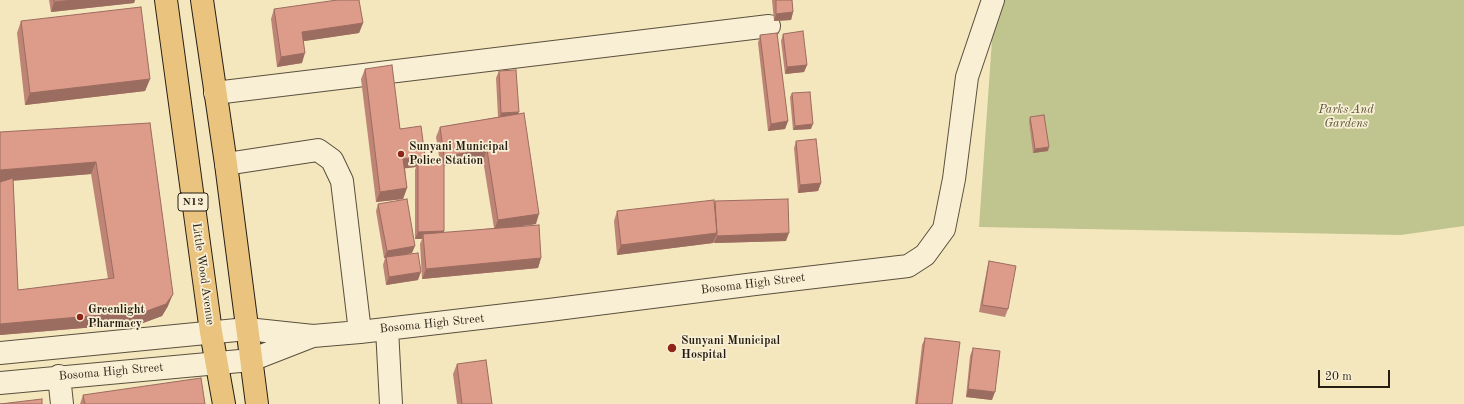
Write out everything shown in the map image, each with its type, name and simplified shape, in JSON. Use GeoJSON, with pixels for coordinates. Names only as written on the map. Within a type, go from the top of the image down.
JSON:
{"type":"FeatureCollection","features":[{"type":"Feature","properties":{"kind":"highway","name":"Little Wood Avenue"},"geometry":{"type":"LineString","coordinates":[[166,0],[211,332],[224,404]]}},
{"type":"Feature","properties":{"kind":"highway"},"geometry":{"type":"LineString","coordinates":[[202,0],[226,164],[257,404]]}},
{"type":"Feature","properties":{"kind":"street","name":"Bosoma High Street"},"geometry":{"type":"LineString","coordinates":[[0,353],[247,329],[313,336],[360,332],[908,266],[925,255],[944,229],[954,179],[967,77],[993,0]]}},
{"type":"Feature","properties":{"kind":"street"},"geometry":{"type":"LineString","coordinates":[[215,93],[769,26]]}},
{"type":"Feature","properties":{"kind":"street"},"geometry":{"type":"LineString","coordinates":[[226,164],[318,150],[332,160],[342,181],[360,332]]}},
{"type":"Feature","properties":{"kind":"street"},"geometry":{"type":"LineString","coordinates":[[386,329],[391,404]]}},
{"type":"Feature","properties":{"kind":"street","name":"Bosoma High Street"},"geometry":{"type":"LineString","coordinates":[[0,383],[59,376],[251,360],[313,336]]}},
{"type":"Feature","properties":{"kind":"street"},"geometry":{"type":"LineString","coordinates":[[59,376],[62,404]]}},
{"type":"Feature","properties":{"kind":"green space","name":"Parks And Gardens"},"geometry":{"type":"Polygon","coordinates":[[[997,0],[1464,0],[1464,226],[1401,235],[979,227],[994,11],[997,0]]]}},
{"type":"Feature","properties":{"kind":"building"},"geometry":{"type":"Polygon","coordinates":[[[54,0],[74,0],[54,2],[54,0]]]}},
{"type":"Feature","properties":{"kind":"building"},"geometry":{"type":"Polygon","coordinates":[[[337,0],[359,0],[363,23],[302,32],[305,53],[281,57],[274,9],[337,0]]]}},
{"type":"Feature","properties":{"kind":"building"},"geometry":{"type":"Polygon","coordinates":[[[776,0],[792,0],[793,12],[776,14],[776,0]]]}},
{"type":"Feature","properties":{"kind":"building"},"geometry":{"type":"Polygon","coordinates":[[[141,7],[150,79],[30,93],[21,21],[141,7]]]}},
{"type":"Feature","properties":{"kind":"building"},"geometry":{"type":"Polygon","coordinates":[[[803,31],[807,65],[787,67],[783,34],[803,31]]]}},
{"type":"Feature","properties":{"kind":"building"},"geometry":{"type":"Polygon","coordinates":[[[777,33],[788,121],[771,124],[760,35],[777,33]]]}},
{"type":"Feature","properties":{"kind":"building"},"geometry":{"type":"Polygon","coordinates":[[[392,65],[400,129],[421,126],[425,156],[403,159],[407,188],[380,192],[365,69],[392,65]]]}},
{"type":"Feature","properties":{"kind":"building"},"geometry":{"type":"Polygon","coordinates":[[[516,70],[519,112],[501,113],[499,71],[516,70]]]}},
{"type":"Feature","properties":{"kind":"building"},"geometry":{"type":"Polygon","coordinates":[[[810,92],[813,124],[795,126],[792,93],[810,92]]]}},
{"type":"Feature","properties":{"kind":"building"},"geometry":{"type":"Polygon","coordinates":[[[524,113],[539,214],[498,220],[487,150],[444,156],[440,127],[524,113]]]}},
{"type":"Feature","properties":{"kind":"building"},"geometry":{"type":"Polygon","coordinates":[[[1044,115],[1049,147],[1035,149],[1030,117],[1044,115]]]}},
{"type":"Feature","properties":{"kind":"building"},"geometry":{"type":"Polygon","coordinates":[[[150,123],[173,294],[166,304],[147,311],[0,324],[0,182],[13,178],[18,290],[114,278],[96,162],[0,170],[0,132],[150,123]]]}},
{"type":"Feature","properties":{"kind":"building"},"geometry":{"type":"Polygon","coordinates":[[[816,139],[821,183],[800,185],[796,141],[816,139]]]}},
{"type":"Feature","properties":{"kind":"building"},"geometry":{"type":"Polygon","coordinates":[[[444,162],[444,231],[418,232],[418,163],[444,162]]]}},
{"type":"Feature","properties":{"kind":"building"},"geometry":{"type":"Polygon","coordinates":[[[407,199],[415,246],[387,251],[378,204],[407,199]]]}},
{"type":"Feature","properties":{"kind":"building"},"geometry":{"type":"Polygon","coordinates":[[[788,199],[789,233],[717,236],[715,201],[788,199]]]}},
{"type":"Feature","properties":{"kind":"building"},"geometry":{"type":"Polygon","coordinates":[[[714,200],[717,233],[621,245],[617,211],[714,200]]]}},
{"type":"Feature","properties":{"kind":"building"},"geometry":{"type":"Polygon","coordinates":[[[539,225],[541,258],[426,269],[423,234],[539,225]]]}},
{"type":"Feature","properties":{"kind":"building"},"geometry":{"type":"Polygon","coordinates":[[[418,253],[421,272],[389,277],[386,257],[418,253]]]}},
{"type":"Feature","properties":{"kind":"building"},"geometry":{"type":"Polygon","coordinates":[[[989,261],[1016,266],[1008,309],[982,305],[989,261]]]}},
{"type":"Feature","properties":{"kind":"building"},"geometry":{"type":"Polygon","coordinates":[[[925,338],[960,342],[952,404],[917,404],[925,338]]]}},
{"type":"Feature","properties":{"kind":"building"},"geometry":{"type":"Polygon","coordinates":[[[973,348],[1000,351],[995,392],[968,389],[973,348]]]}},
{"type":"Feature","properties":{"kind":"building"},"geometry":{"type":"Polygon","coordinates":[[[486,360],[492,404],[462,404],[457,364],[486,360]]]}},
{"type":"Feature","properties":{"kind":"building"},"geometry":{"type":"Polygon","coordinates":[[[201,378],[205,404],[85,404],[83,395],[201,378]]]}},
{"type":"Feature","properties":{"kind":"building"},"geometry":{"type":"Polygon","coordinates":[[[42,399],[42,404],[0,404],[42,399]]]}},
{"type":"Feature","properties":{"kind":"place","name":"Sunyani Municipal Police Station"},"geometry":{"type":"Point","coordinates":[401,154]}},
{"type":"Feature","properties":{"kind":"place","name":"Greenlight Pharmacy"},"geometry":{"type":"Point","coordinates":[80,317]}},
{"type":"Feature","properties":{"kind":"place","name":"Sunyani Municipal Hospital"},"geometry":{"type":"Point","coordinates":[672,348]}}]}
